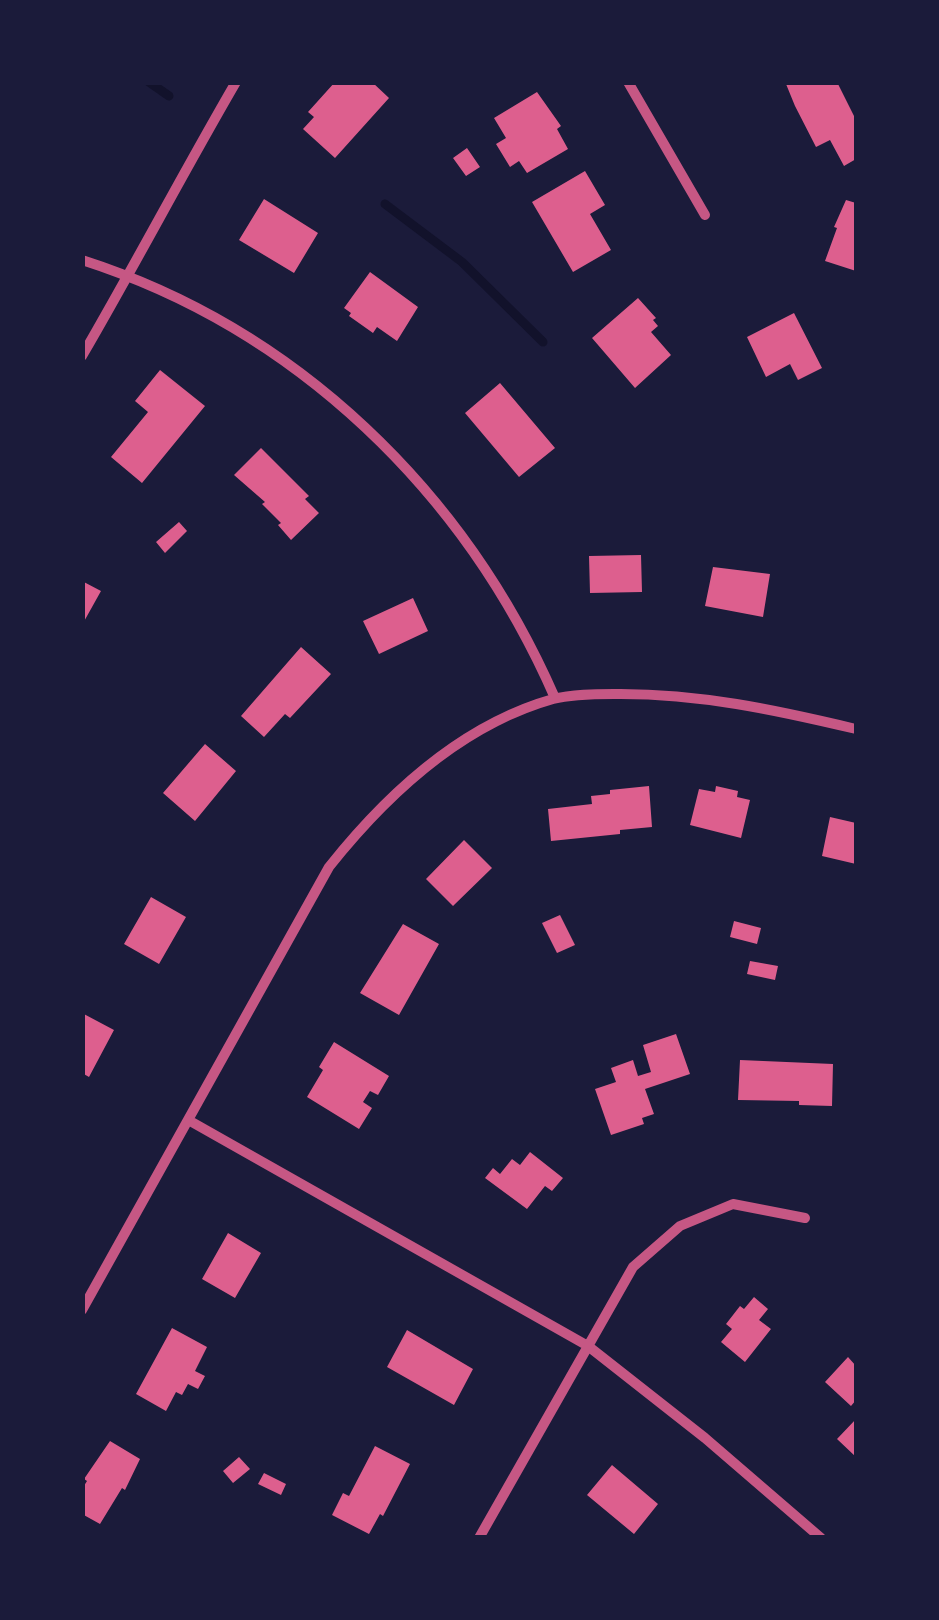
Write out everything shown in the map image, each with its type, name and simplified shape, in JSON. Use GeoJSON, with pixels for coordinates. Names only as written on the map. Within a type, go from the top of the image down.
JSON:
{"type":"FeatureCollection","features":[{"type":"Feature","properties":{"kind":"street"},"geometry":{"type":"LineString","coordinates":[[82,356],[236,82]]}},
{"type":"Feature","properties":{"kind":"street"},"geometry":{"type":"LineString","coordinates":[[628,82],[705,214]]}},
{"type":"Feature","properties":{"kind":"street"},"geometry":{"type":"LineString","coordinates":[[82,260],[187,300],[280,356],[324,388],[399,459],[434,500],[492,580],[555,698]]}},
{"type":"Feature","properties":{"kind":"street"},"geometry":{"type":"LineString","coordinates":[[82,1310],[330,867],[360,829],[430,763],[491,725],[555,698],[652,693],[704,697],[757,705],[856,730]]}},
{"type":"Feature","properties":{"kind":"street"},"geometry":{"type":"LineString","coordinates":[[190,1121],[588,1346],[705,1438],[820,1538]]}},
{"type":"Feature","properties":{"kind":"street"},"geometry":{"type":"LineString","coordinates":[[479,1538],[633,1267],[680,1226],[733,1204],[805,1218]]}},
{"type":"Feature","properties":{"kind":"building"},"geometry":{"type":"Polygon","coordinates":[[[335,82],[372,82],[389,98],[335,158],[303,129],[314,117],[308,112],[335,82]]]}},
{"type":"Feature","properties":{"kind":"building"},"geometry":{"type":"Polygon","coordinates":[[[837,82],[856,120],[856,159],[844,166],[830,140],[816,147],[795,106],[786,84],[837,82]]]}},
{"type":"Feature","properties":{"kind":"building"},"geometry":{"type":"Polygon","coordinates":[[[537,92],[561,126],[557,129],[568,149],[527,173],[519,161],[510,167],[496,144],[506,138],[494,118],[537,92]]]}},
{"type":"Feature","properties":{"kind":"building"},"geometry":{"type":"Polygon","coordinates":[[[467,148],[480,167],[466,176],[453,158],[467,148]]]}},
{"type":"Feature","properties":{"kind":"building"},"geometry":{"type":"Polygon","coordinates":[[[585,171],[605,205],[590,214],[611,250],[573,272],[532,202],[585,171]]]}},
{"type":"Feature","properties":{"kind":"building"},"geometry":{"type":"Polygon","coordinates":[[[264,199],[318,233],[294,273],[239,240],[264,199]]]}},
{"type":"Feature","properties":{"kind":"building"},"geometry":{"type":"Polygon","coordinates":[[[846,200],[856,203],[856,271],[825,261],[846,200]]]}},
{"type":"Feature","properties":{"kind":"building"},"geometry":{"type":"Polygon","coordinates":[[[370,272],[418,307],[397,341],[377,327],[373,333],[344,308],[370,272]]]}},
{"type":"Feature","properties":{"kind":"building"},"geometry":{"type":"Polygon","coordinates":[[[638,298],[656,318],[653,320],[658,326],[651,332],[671,355],[635,388],[592,338],[638,298]]]}},
{"type":"Feature","properties":{"kind":"building"},"geometry":{"type":"Polygon","coordinates":[[[794,313],[822,368],[798,380],[790,364],[766,377],[747,337],[794,313]]]}},
{"type":"Feature","properties":{"kind":"building"},"geometry":{"type":"Polygon","coordinates":[[[160,370],[205,406],[142,483],[111,457],[148,412],[135,401],[160,370]]]}},
{"type":"Feature","properties":{"kind":"building"},"geometry":{"type":"Polygon","coordinates":[[[500,383],[555,448],[519,477],[465,413],[500,383]]]}},
{"type":"Feature","properties":{"kind":"building"},"geometry":{"type":"Polygon","coordinates":[[[261,448],[309,496],[305,499],[319,513],[291,540],[262,504],[265,502],[234,475],[261,448]]]}},
{"type":"Feature","properties":{"kind":"building"},"geometry":{"type":"Polygon","coordinates":[[[179,522],[187,531],[165,553],[156,542],[179,522]]]}},
{"type":"Feature","properties":{"kind":"building"},"geometry":{"type":"Polygon","coordinates":[[[641,555],[642,592],[590,593],[589,556],[641,555]]]}},
{"type":"Feature","properties":{"kind":"building"},"geometry":{"type":"Polygon","coordinates":[[[713,567],[770,574],[763,617],[705,606],[713,567]]]}},
{"type":"Feature","properties":{"kind":"building"},"geometry":{"type":"Polygon","coordinates":[[[82,581],[101,591],[82,625],[82,581]]]}},
{"type":"Feature","properties":{"kind":"building"},"geometry":{"type":"Polygon","coordinates":[[[413,598],[428,631],[379,654],[363,621],[413,598]]]}},
{"type":"Feature","properties":{"kind":"building"},"geometry":{"type":"Polygon","coordinates":[[[301,647],[331,674],[290,718],[285,714],[264,737],[241,716],[301,647]]]}},
{"type":"Feature","properties":{"kind":"building"},"geometry":{"type":"Polygon","coordinates":[[[205,744],[236,771],[195,821],[163,793],[205,744]]]}},
{"type":"Feature","properties":{"kind":"building"},"geometry":{"type":"Polygon","coordinates":[[[649,786],[652,827],[551,841],[548,809],[592,804],[591,796],[610,794],[610,790],[649,786]]]}},
{"type":"Feature","properties":{"kind":"building"},"geometry":{"type":"Polygon","coordinates":[[[716,786],[738,791],[737,797],[750,800],[741,838],[690,825],[699,789],[715,792],[716,786]]]}},
{"type":"Feature","properties":{"kind":"building"},"geometry":{"type":"Polygon","coordinates":[[[830,817],[856,823],[856,864],[822,856],[830,817]]]}},
{"type":"Feature","properties":{"kind":"building"},"geometry":{"type":"Polygon","coordinates":[[[464,840],[492,868],[453,906],[426,879],[464,840]]]}},
{"type":"Feature","properties":{"kind":"building"},"geometry":{"type":"Polygon","coordinates":[[[151,897],[186,917],[159,964],[124,944],[151,897]]]}},
{"type":"Feature","properties":{"kind":"building"},"geometry":{"type":"Polygon","coordinates":[[[560,915],[575,945],[557,953],[542,923],[560,915]]]}},
{"type":"Feature","properties":{"kind":"building"},"geometry":{"type":"Polygon","coordinates":[[[734,921],[761,928],[757,944],[730,937],[734,921]]]}},
{"type":"Feature","properties":{"kind":"building"},"geometry":{"type":"Polygon","coordinates":[[[403,924],[439,944],[399,1015],[360,993],[403,924]]]}},
{"type":"Feature","properties":{"kind":"building"},"geometry":{"type":"Polygon","coordinates":[[[750,961],[778,966],[775,980],[747,974],[750,961]]]}},
{"type":"Feature","properties":{"kind":"building"},"geometry":{"type":"Polygon","coordinates":[[[82,1013],[114,1030],[89,1077],[82,1073],[82,1013]]]}},
{"type":"Feature","properties":{"kind":"building"},"geometry":{"type":"Polygon","coordinates":[[[676,1034],[690,1074],[645,1089],[654,1114],[642,1118],[644,1124],[611,1135],[595,1089],[616,1082],[611,1068],[633,1060],[638,1076],[651,1072],[643,1045],[676,1034]]]}},
{"type":"Feature","properties":{"kind":"building"},"geometry":{"type":"Polygon","coordinates":[[[334,1042],[389,1076],[378,1095],[370,1091],[363,1102],[372,1108],[359,1129],[307,1097],[334,1042]]]}},
{"type":"Feature","properties":{"kind":"building"},"geometry":{"type":"Polygon","coordinates":[[[740,1060],[833,1064],[832,1106],[738,1100],[740,1060]]]}},
{"type":"Feature","properties":{"kind":"building"},"geometry":{"type":"Polygon","coordinates":[[[530,1152],[563,1178],[552,1191],[545,1186],[527,1209],[485,1178],[493,1168],[500,1174],[512,1159],[520,1165],[530,1152]]]}},
{"type":"Feature","properties":{"kind":"building"},"geometry":{"type":"Polygon","coordinates":[[[228,1233],[261,1253],[235,1298],[202,1279],[228,1233]]]}},
{"type":"Feature","properties":{"kind":"building"},"geometry":{"type":"Polygon","coordinates":[[[754,1297],[768,1309],[759,1320],[771,1329],[745,1362],[721,1342],[732,1329],[726,1324],[740,1306],[744,1309],[754,1297]]]}},
{"type":"Feature","properties":{"kind":"building"},"geometry":{"type":"Polygon","coordinates":[[[172,1328],[207,1347],[195,1371],[205,1376],[198,1389],[188,1384],[182,1395],[176,1392],[166,1411],[136,1394],[172,1328]]]}},
{"type":"Feature","properties":{"kind":"building"},"geometry":{"type":"Polygon","coordinates":[[[407,1330],[473,1369],[454,1405],[387,1367],[407,1330]]]}},
{"type":"Feature","properties":{"kind":"building"},"geometry":{"type":"Polygon","coordinates":[[[848,1357],[856,1366],[856,1400],[851,1406],[825,1382],[848,1357]]]}},
{"type":"Feature","properties":{"kind":"building"},"geometry":{"type":"Polygon","coordinates":[[[856,1419],[856,1457],[837,1439],[856,1419]]]}},
{"type":"Feature","properties":{"kind":"building"},"geometry":{"type":"Polygon","coordinates":[[[110,1441],[140,1459],[125,1490],[122,1488],[100,1524],[82,1514],[82,1489],[87,1481],[84,1479],[110,1441]]]}},
{"type":"Feature","properties":{"kind":"building"},"geometry":{"type":"Polygon","coordinates":[[[375,1446],[410,1464],[369,1534],[332,1515],[343,1493],[349,1496],[375,1446]]]}},
{"type":"Feature","properties":{"kind":"building"},"geometry":{"type":"Polygon","coordinates":[[[239,1457],[250,1469],[233,1483],[223,1471],[239,1457]]]}},
{"type":"Feature","properties":{"kind":"building"},"geometry":{"type":"Polygon","coordinates":[[[612,1465],[658,1504],[634,1534],[587,1495],[612,1465]]]}},
{"type":"Feature","properties":{"kind":"building"},"geometry":{"type":"Polygon","coordinates":[[[264,1473],[286,1484],[281,1495],[258,1484],[264,1473]]]}},
{"type":"Feature","properties":{"kind":"waterway"},"geometry":{"type":"LineString","coordinates":[[149,82],[169,96]]}},
{"type":"Feature","properties":{"kind":"waterway"},"geometry":{"type":"LineString","coordinates":[[385,204],[462,262],[543,342]]}}]}
